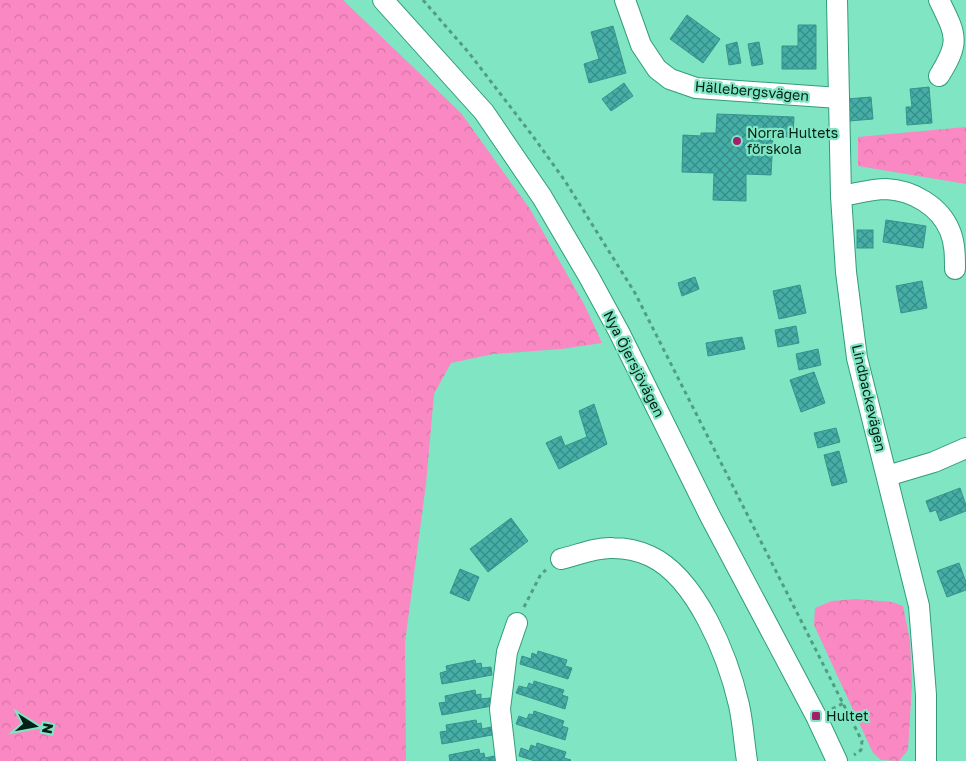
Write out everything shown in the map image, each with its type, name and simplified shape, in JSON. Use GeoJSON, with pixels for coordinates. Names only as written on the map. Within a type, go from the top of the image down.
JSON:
{"type":"FeatureCollection","features":[{"type":"Feature","properties":{"kind":"street","name":"Nya Öjersjövägen"},"geometry":{"type":"LineString","coordinates":[[382,0],[484,112],[547,205],[619,332],[710,516],[816,716],[842,760]]}},
{"type":"Feature","properties":{"kind":"street","name":"Hällebergsvägen"},"geometry":{"type":"LineString","coordinates":[[625,0],[641,45],[657,69],[670,79],[696,88],[838,98]]}},
{"type":"Feature","properties":{"kind":"street","name":"Lindbackevägen"},"geometry":{"type":"LineString","coordinates":[[838,0],[840,196],[846,272],[857,358],[919,606],[926,695],[926,761]]}},
{"type":"Feature","properties":{"kind":"street"},"geometry":{"type":"LineString","coordinates":[[939,0],[949,17],[954,34],[950,58],[939,76]]}},
{"type":"Feature","properties":{"kind":"street"},"geometry":{"type":"LineString","coordinates":[[840,196],[886,189],[915,195],[936,210],[943,218],[950,231],[954,245],[955,269]]}},
{"type":"Feature","properties":{"kind":"street"},"geometry":{"type":"LineString","coordinates":[[887,476],[934,462],[966,448]]}},
{"type":"Feature","properties":{"kind":"street"},"geometry":{"type":"LineString","coordinates":[[561,559],[612,547],[636,551],[650,556],[666,566],[682,582],[698,604],[723,651],[739,705],[747,761]]}},
{"type":"Feature","properties":{"kind":"street"},"geometry":{"type":"LineString","coordinates":[[506,761],[500,709],[508,652],[517,623]]}},
{"type":"Feature","properties":{"kind":"path"},"geometry":{"type":"LineString","coordinates":[[423,0],[470,53],[532,135],[565,181],[635,293],[862,741],[861,750],[842,760]]}},
{"type":"Feature","properties":{"kind":"path"},"geometry":{"type":"LineString","coordinates":[[517,623],[541,574],[561,559]]}},
{"type":"Feature","properties":{"kind":"path"},"geometry":{"type":"LineString","coordinates":[[832,709],[844,703]]}},
{"type":"Feature","properties":{"kind":"green space"},"geometry":{"type":"Polygon","coordinates":[[[0,0],[343,0],[461,113],[530,209],[585,306],[602,343],[561,349],[493,354],[451,363],[434,394],[426,484],[405,642],[406,761],[0,761],[0,0]]]}},
{"type":"Feature","properties":{"kind":"green space"},"geometry":{"type":"Polygon","coordinates":[[[966,127],[966,184],[858,166],[858,137],[966,127]]]}},
{"type":"Feature","properties":{"kind":"green space"},"geometry":{"type":"Polygon","coordinates":[[[856,599],[892,602],[903,606],[910,641],[912,685],[908,750],[899,761],[881,760],[873,753],[814,625],[815,608],[832,601],[856,599]]]}},
{"type":"Feature","properties":{"kind":"building"},"geometry":{"type":"Polygon","coordinates":[[[687,15],[720,39],[703,63],[670,39],[687,15]]]}},
{"type":"Feature","properties":{"kind":"building"},"geometry":{"type":"Polygon","coordinates":[[[798,25],[816,25],[816,69],[782,69],[782,46],[798,46],[798,25]]]}},
{"type":"Feature","properties":{"kind":"building"},"geometry":{"type":"Polygon","coordinates":[[[613,26],[626,73],[589,83],[584,64],[599,59],[591,32],[613,26]]]}},
{"type":"Feature","properties":{"kind":"building"},"geometry":{"type":"Polygon","coordinates":[[[737,42],[741,63],[729,65],[726,45],[737,42]]]}},
{"type":"Feature","properties":{"kind":"building"},"geometry":{"type":"Polygon","coordinates":[[[759,42],[763,64],[752,66],[748,44],[759,42]]]}},
{"type":"Feature","properties":{"kind":"building"},"geometry":{"type":"Polygon","coordinates":[[[624,83],[633,96],[611,111],[602,99],[624,83]]]}},
{"type":"Feature","properties":{"kind":"building"},"geometry":{"type":"Polygon","coordinates":[[[929,87],[932,123],[907,125],[906,107],[912,107],[910,89],[929,87]]]}},
{"type":"Feature","properties":{"kind":"building"},"geometry":{"type":"Polygon","coordinates":[[[871,97],[873,119],[849,121],[847,99],[871,97]]]}},
{"type":"Feature","properties":{"kind":"building"},"geometry":{"type":"Polygon","coordinates":[[[717,114],[794,117],[793,137],[773,136],[771,175],[746,174],[746,201],[713,200],[714,173],[682,172],[683,135],[701,136],[701,133],[716,133],[717,114]]]}},
{"type":"Feature","properties":{"kind":"building"},"geometry":{"type":"Polygon","coordinates":[[[886,220],[926,226],[923,248],[883,242],[886,220]]]}},
{"type":"Feature","properties":{"kind":"building"},"geometry":{"type":"Polygon","coordinates":[[[857,230],[873,230],[873,248],[857,248],[857,230]]]}},
{"type":"Feature","properties":{"kind":"building"},"geometry":{"type":"Polygon","coordinates":[[[695,277],[699,289],[682,296],[678,283],[695,277]]]}},
{"type":"Feature","properties":{"kind":"building"},"geometry":{"type":"Polygon","coordinates":[[[922,281],[927,308],[901,313],[896,286],[922,281]]]}},
{"type":"Feature","properties":{"kind":"building"},"geometry":{"type":"Polygon","coordinates":[[[800,285],[806,313],[779,319],[773,291],[800,285]]]}},
{"type":"Feature","properties":{"kind":"building"},"geometry":{"type":"Polygon","coordinates":[[[796,326],[799,343],[778,347],[775,330],[796,326]]]}},
{"type":"Feature","properties":{"kind":"building"},"geometry":{"type":"Polygon","coordinates":[[[742,337],[745,349],[708,356],[706,343],[742,337]]]}},
{"type":"Feature","properties":{"kind":"building"},"geometry":{"type":"Polygon","coordinates":[[[818,349],[821,365],[799,370],[796,354],[818,349]]]}},
{"type":"Feature","properties":{"kind":"building"},"geometry":{"type":"Polygon","coordinates":[[[814,372],[825,403],[801,412],[790,380],[814,372]]]}},
{"type":"Feature","properties":{"kind":"building"},"geometry":{"type":"Polygon","coordinates":[[[594,404],[607,444],[559,469],[546,443],[561,436],[565,446],[587,437],[579,411],[594,404]]]}},
{"type":"Feature","properties":{"kind":"building"},"geometry":{"type":"Polygon","coordinates":[[[836,428],[840,442],[818,448],[814,433],[836,428]]]}},
{"type":"Feature","properties":{"kind":"building"},"geometry":{"type":"Polygon","coordinates":[[[839,451],[847,482],[832,486],[824,455],[839,451]]]}},
{"type":"Feature","properties":{"kind":"building"},"geometry":{"type":"Polygon","coordinates":[[[960,488],[966,505],[966,511],[940,521],[936,510],[930,512],[926,501],[960,488]]]}},
{"type":"Feature","properties":{"kind":"building"},"geometry":{"type":"Polygon","coordinates":[[[511,518],[528,541],[488,572],[470,549],[511,518]]]}},
{"type":"Feature","properties":{"kind":"building"},"geometry":{"type":"Polygon","coordinates":[[[959,563],[966,582],[966,590],[947,597],[937,571],[959,563]]]}},
{"type":"Feature","properties":{"kind":"building"},"geometry":{"type":"Polygon","coordinates":[[[460,569],[479,577],[469,601],[450,593],[460,569]]]}},
{"type":"Feature","properties":{"kind":"building"},"geometry":{"type":"Polygon","coordinates":[[[538,651],[567,660],[565,666],[572,668],[568,679],[520,664],[522,656],[531,659],[532,653],[537,655],[538,651]]]}},
{"type":"Feature","properties":{"kind":"building"},"geometry":{"type":"Polygon","coordinates":[[[475,660],[476,664],[481,663],[482,668],[491,667],[492,675],[442,684],[440,673],[447,671],[446,666],[475,660]]]}},
{"type":"Feature","properties":{"kind":"building"},"geometry":{"type":"Polygon","coordinates":[[[534,681],[564,690],[562,695],[568,697],[565,709],[516,693],[519,686],[527,688],[529,683],[533,685],[534,681]]]}},
{"type":"Feature","properties":{"kind":"building"},"geometry":{"type":"Polygon","coordinates":[[[475,690],[476,695],[481,694],[481,699],[490,698],[492,706],[442,715],[439,703],[446,702],[445,696],[475,690]]]}},
{"type":"Feature","properties":{"kind":"building"},"geometry":{"type":"Polygon","coordinates":[[[534,711],[564,721],[562,726],[568,728],[565,740],[516,724],[519,716],[527,719],[529,714],[533,715],[534,711]]]}},
{"type":"Feature","properties":{"kind":"building"},"geometry":{"type":"Polygon","coordinates":[[[476,720],[477,724],[481,723],[482,729],[491,727],[492,735],[442,744],[440,732],[447,731],[446,725],[476,720]]]}},
{"type":"Feature","properties":{"kind":"building"},"geometry":{"type":"Polygon","coordinates":[[[537,743],[566,752],[564,758],[571,760],[535,761],[519,756],[521,748],[529,751],[531,745],[536,747],[537,743]]]}},
{"type":"Feature","properties":{"kind":"building"},"geometry":{"type":"Polygon","coordinates":[[[479,749],[480,754],[484,753],[485,758],[494,756],[495,761],[450,761],[449,755],[479,749]]]}},
{"type":"Feature","properties":{"kind":"place","name":"Norra Hultets förskola"},"geometry":{"type":"Point","coordinates":[737,141]}},
{"type":"Feature","properties":{"kind":"place","name":"Hultet"},"geometry":{"type":"Point","coordinates":[816,716]}}]}
